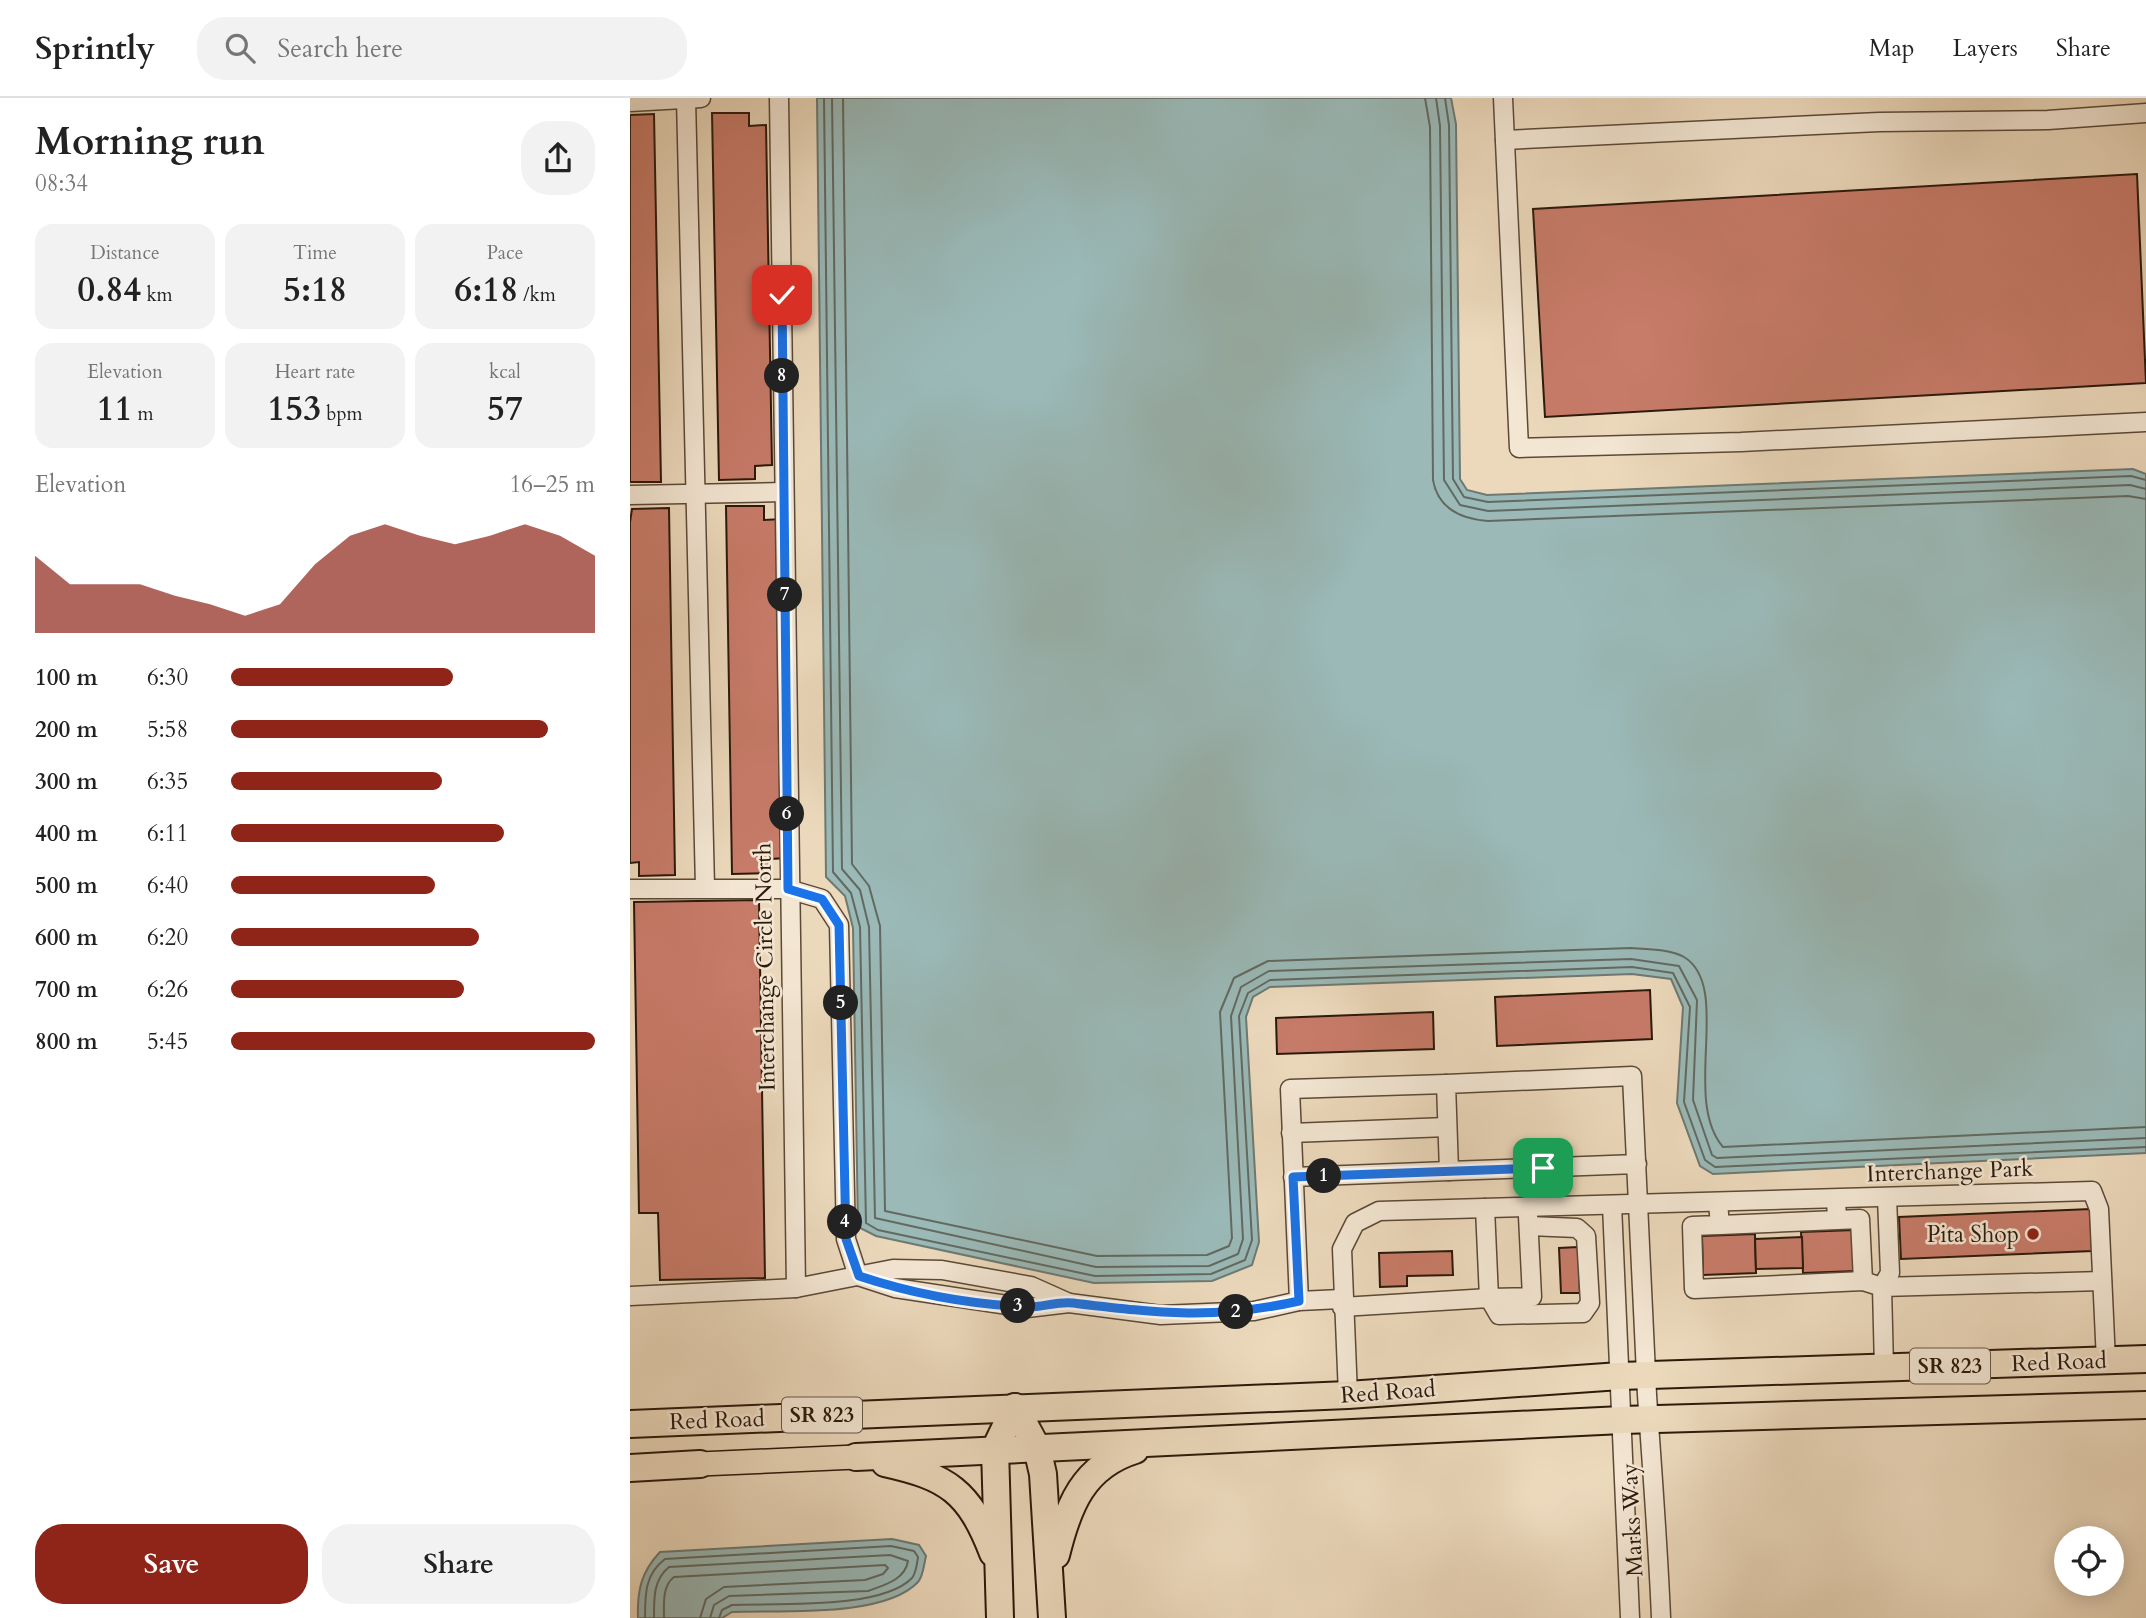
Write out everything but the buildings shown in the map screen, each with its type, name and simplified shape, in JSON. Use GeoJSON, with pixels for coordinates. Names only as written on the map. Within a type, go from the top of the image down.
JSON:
{"type":"FeatureCollection","features":[{"type":"Feature","properties":{"kind":"highway","name":"Red Road"},"geometry":{"type":"LineString","coordinates":[[630,1424],[1348,1395],[1620,1377],[2146,1359]]}},
{"type":"Feature","properties":{"kind":"highway","name":"Red Road"},"geometry":{"type":"LineString","coordinates":[[856,1457],[1622,1420],[2146,1405]]}},
{"type":"Feature","properties":{"kind":"highway"},"geometry":{"type":"LineString","coordinates":[[1015,1407],[1037,1448],[1043,1474],[1052,1618]]}},
{"type":"Feature","properties":{"kind":"highway"},"geometry":{"type":"LineString","coordinates":[[1000,1618],[995,1449],[1015,1407]]}},
{"type":"Feature","properties":{"kind":"highway"},"geometry":{"type":"LineString","coordinates":[[1049,1583],[1066,1515],[1080,1489],[1111,1457],[1153,1444]]}},
{"type":"Feature","properties":{"kind":"highway"},"geometry":{"type":"LineString","coordinates":[[856,1457],[932,1475],[958,1491],[977,1518],[998,1563]]}},
{"type":"Feature","properties":{"kind":"highway","name":"Red Road"},"geometry":{"type":"LineString","coordinates":[[630,1468],[700,1464]]}},
{"type":"Feature","properties":{"kind":"main road","name":"Red Road"},"geometry":{"type":"LineString","coordinates":[[700,1464],[856,1457]]}},
{"type":"Feature","properties":{"kind":"street"},"geometry":{"type":"LineString","coordinates":[[630,102],[701,98]]}},
{"type":"Feature","properties":{"kind":"street","name":"Interchange Circle North"},"geometry":{"type":"LineString","coordinates":[[779,98],[788,889],[796,1288]]}},
{"type":"Feature","properties":{"kind":"street"},"geometry":{"type":"LineString","coordinates":[[1503,98],[1519,448],[1741,442],[2146,422]]}},
{"type":"Feature","properties":{"kind":"street"},"geometry":{"type":"LineString","coordinates":[[686,99],[693,495],[705,887]]}},
{"type":"Feature","properties":{"kind":"street"},"geometry":{"type":"LineString","coordinates":[[1505,140],[1879,122],[2048,120],[2146,113]]}},
{"type":"Feature","properties":{"kind":"street"},"geometry":{"type":"LineString","coordinates":[[630,495],[784,492]]}},
{"type":"Feature","properties":{"kind":"street"},"geometry":{"type":"LineString","coordinates":[[630,889],[788,889],[822,899],[839,925],[846,1239],[859,1276]]}},
{"type":"Feature","properties":{"kind":"street"},"geometry":{"type":"LineString","coordinates":[[1299,1301],[1290,1089],[1632,1076],[1649,1419]]}},
{"type":"Feature","properties":{"kind":"street"},"geometry":{"type":"LineString","coordinates":[[1446,1084],[1449,1171]]}},
{"type":"Feature","properties":{"kind":"street"},"geometry":{"type":"LineString","coordinates":[[1292,1133],[1447,1127]]}},
{"type":"Feature","properties":{"kind":"street"},"geometry":{"type":"LineString","coordinates":[[1293,1177],[1637,1164]]}},
{"type":"Feature","properties":{"kind":"street","name":"Interchange Park"},"geometry":{"type":"LineString","coordinates":[[1348,1395],[1342,1303],[1342,1250],[1355,1223],[1379,1211],[1639,1206],[2092,1191],[2099,1209],[2106,1361]]}},
{"type":"Feature","properties":{"kind":"street"},"geometry":{"type":"LineString","coordinates":[[1884,1368],[1882,1287],[1890,1273],[1887,1198]]}},
{"type":"Feature","properties":{"kind":"street"},"geometry":{"type":"LineString","coordinates":[[1836,1199],[1837,1220]]}},
{"type":"Feature","properties":{"kind":"street"},"geometry":{"type":"LineString","coordinates":[[1718,1203],[1720,1225]]}},
{"type":"Feature","properties":{"kind":"street"},"geometry":{"type":"LineString","coordinates":[[1612,1205],[1622,1420]]}},
{"type":"Feature","properties":{"kind":"street"},"geometry":{"type":"LineString","coordinates":[[1485,1208],[1489,1298],[1499,1315],[1583,1313],[1590,1303],[1586,1236],[1577,1228],[1529,1226]]}},
{"type":"Feature","properties":{"kind":"street"},"geometry":{"type":"LineString","coordinates":[[630,1296],[796,1288],[893,1269],[942,1270],[1031,1286],[1069,1303],[1161,1315],[1255,1311],[1299,1301],[1342,1303],[1532,1297],[1528,1208]]}},
{"type":"Feature","properties":{"kind":"street"},"geometry":{"type":"LineString","coordinates":[[1863,1281],[1860,1219],[1692,1226],[1694,1289],[1863,1281],[1882,1287],[2102,1281]]}},
{"type":"Feature","properties":{"kind":"street","name":"Marks Way"},"geometry":{"type":"LineString","coordinates":[[1649,1419],[1654,1464],[1661,1618]]}},
{"type":"Feature","properties":{"kind":"street","name":"Marks Way"},"geometry":{"type":"LineString","coordinates":[[1622,1420],[1630,1618]]}},
{"type":"Feature","properties":{"kind":"water"},"geometry":{"type":"Polygon","coordinates":[[[817,98],[1451,98],[1456,124],[1460,479],[1467,490],[1487,495],[2133,469],[2146,474],[2146,1153],[1713,1174],[1700,1166],[1677,1103],[1683,1007],[1671,979],[1632,974],[1270,987],[1253,997],[1246,1017],[1259,1242],[1252,1265],[1212,1281],[1094,1283],[876,1236],[858,1227],[853,928],[845,896],[826,877],[817,98]]]}},
{"type":"Feature","properties":{"kind":"water"},"geometry":{"type":"Polygon","coordinates":[[[892,1539],[919,1545],[926,1556],[918,1582],[902,1594],[881,1602],[831,1610],[732,1612],[722,1618],[638,1618],[638,1599],[644,1575],[660,1552],[892,1539]]]}},
{"type":"Feature","properties":{"kind":"place","name":"Pita Shop"},"geometry":{"type":"Point","coordinates":[2033,1234]}},
{"type":"Feature","properties":{"kind":"route"},"geometry":{"type":"LineString","coordinates":[[782,295],[788,889],[822,899],[839,925],[846,1239],[859,1276],[895,1288],[1027,1308],[1069,1303],[1161,1315],[1255,1311],[1299,1301],[1293,1177],[1543,1168]]}}]}
